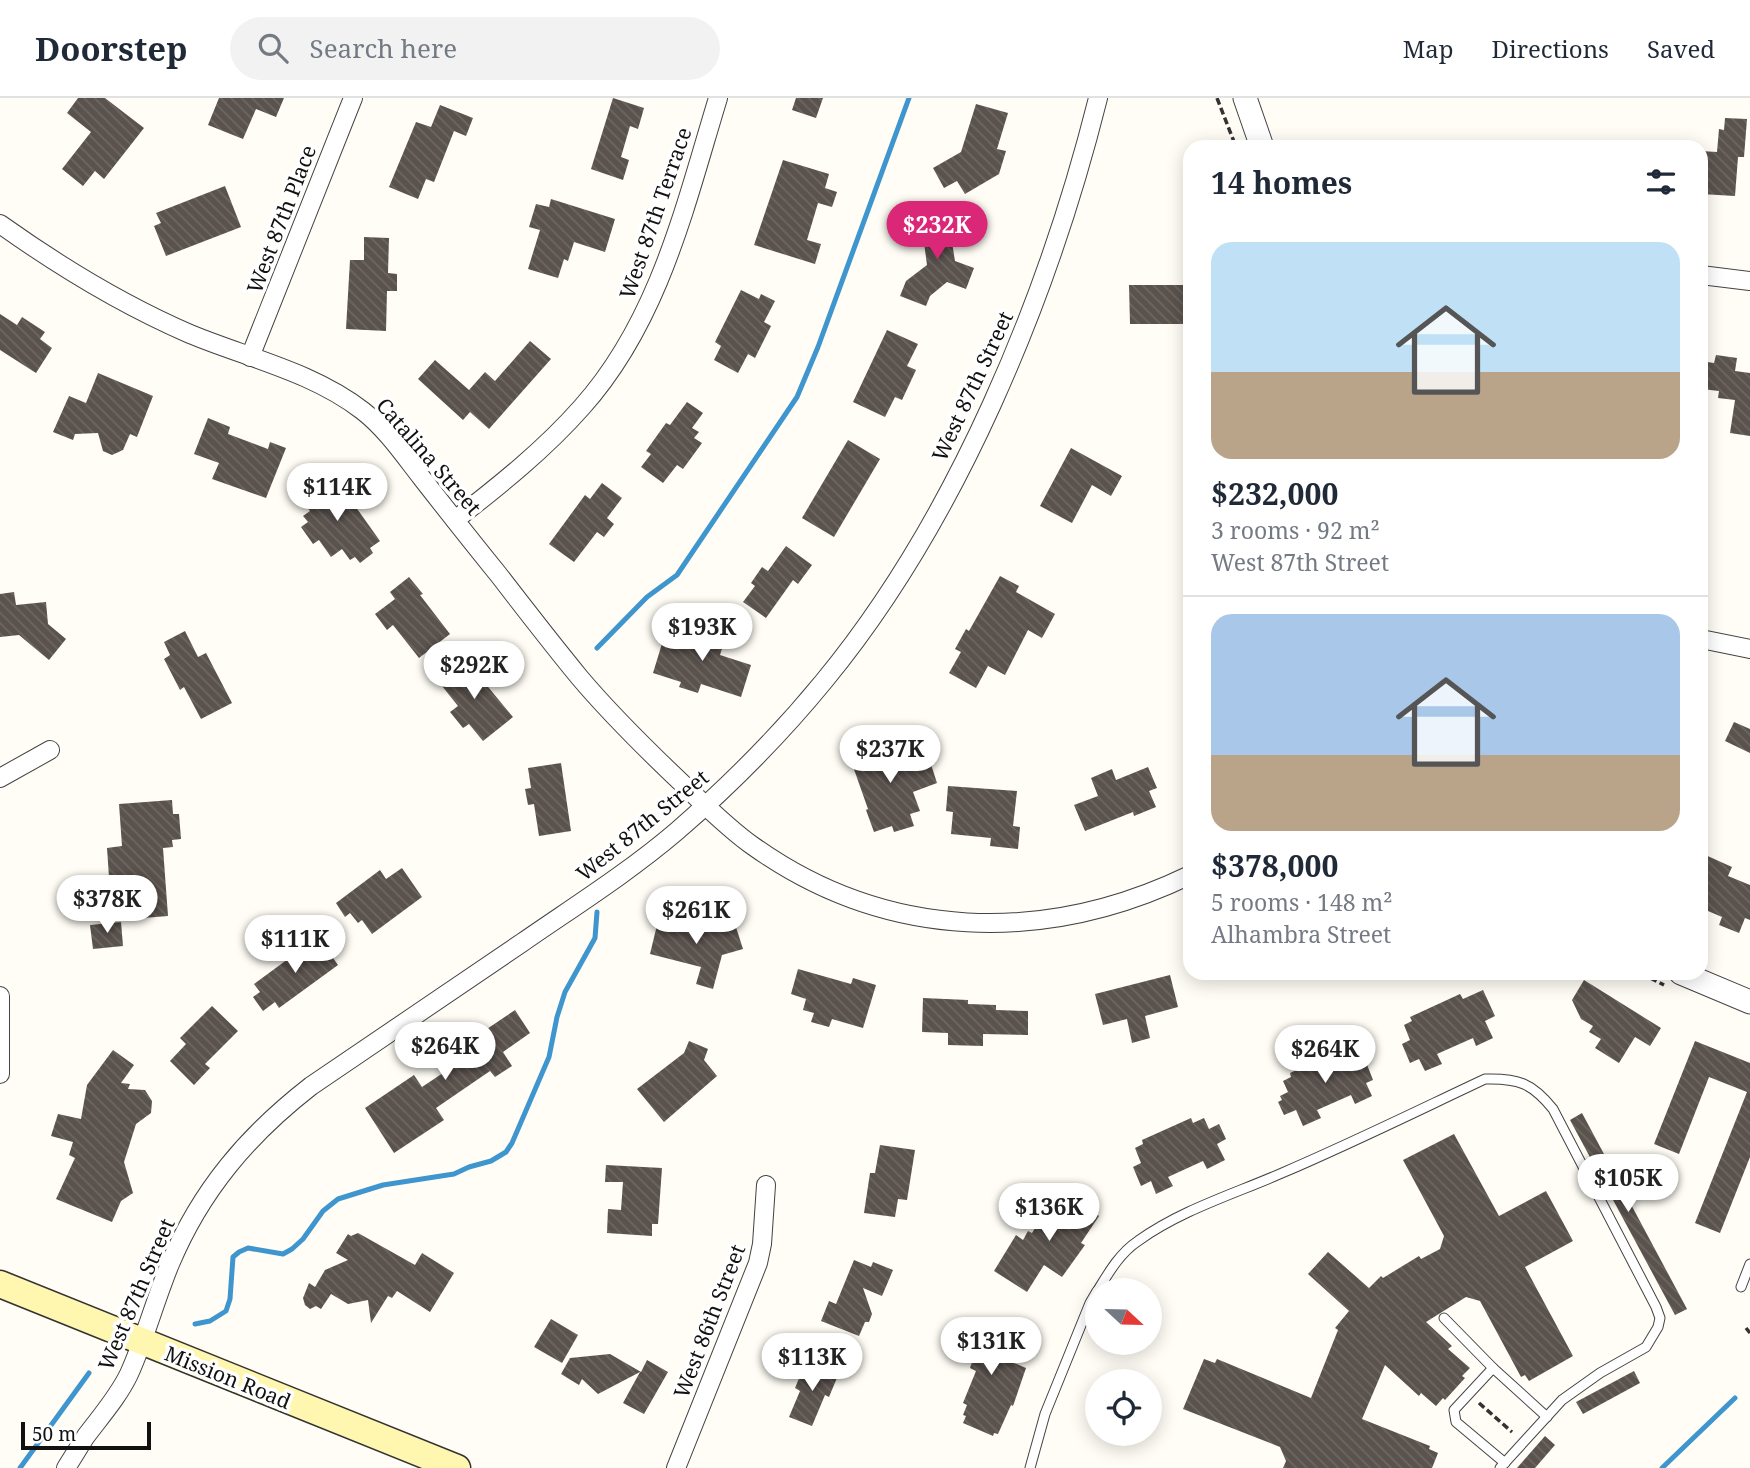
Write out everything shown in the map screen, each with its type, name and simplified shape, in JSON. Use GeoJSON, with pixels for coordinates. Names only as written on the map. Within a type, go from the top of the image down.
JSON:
{"type":"FeatureCollection","features":[{"type":"Feature","properties":{"kind":"main road","name":"Mission Road"},"geometry":{"type":"LineString","coordinates":[[0,1284],[457,1468]]}},
{"type":"Feature","properties":{"kind":"street","name":"West 87th Place"},"geometry":{"type":"LineString","coordinates":[[250,357],[353,98]]}},
{"type":"Feature","properties":{"kind":"street","name":"West 87th Terrace"},"geometry":{"type":"LineString","coordinates":[[455,520],[513,475],[576,414],[605,378],[639,325],[660,281],[718,98]]}},
{"type":"Feature","properties":{"kind":"street","name":"West 87th Street"},"geometry":{"type":"LineString","coordinates":[[66,1468],[124,1385],[169,1266],[194,1215],[221,1174],[246,1143],[279,1111],[311,1086],[624,873],[738,775],[787,725],[826,678],[880,606],[933,518],[985,416],[1043,279],[1068,207],[1098,98]]}},
{"type":"Feature","properties":{"kind":"street"},"geometry":{"type":"LineString","coordinates":[[1245,98],[1260,140]]}},
{"type":"Feature","properties":{"kind":"street","name":"Catalina Street"},"geometry":{"type":"LineString","coordinates":[[0,224],[63,267],[116,298],[174,327],[316,382],[363,411],[400,450],[580,678],[626,729],[705,805],[754,847],[797,874],[881,908],[937,920],[985,924],[1064,919],[1112,908],[1183,879]]}},
{"type":"Feature","properties":{"kind":"street"},"geometry":{"type":"LineString","coordinates":[[1708,276],[1750,281]]}},
{"type":"Feature","properties":{"kind":"street"},"geometry":{"type":"LineString","coordinates":[[1708,640],[1750,649]]}},
{"type":"Feature","properties":{"kind":"street"},"geometry":{"type":"LineString","coordinates":[[0,778],[50,750]]}},
{"type":"Feature","properties":{"kind":"street"},"geometry":{"type":"LineString","coordinates":[[1698,980],[1750,1002]]}},
{"type":"Feature","properties":{"kind":"street"},"geometry":{"type":"LineString","coordinates":[[0,996],[0,1074]]}},
{"type":"Feature","properties":{"kind":"street","name":"West 86th Street"},"geometry":{"type":"LineString","coordinates":[[676,1468],[758,1263],[766,1185]]}},
{"type":"Feature","properties":{"kind":"lane"},"geometry":{"type":"LineString","coordinates":[[1106,1278],[1120,1256],[1135,1242],[1190,1211],[1283,1173],[1485,1079],[1510,1079],[1532,1087],[1553,1109],[1660,1318],[1658,1327],[1646,1347],[1562,1400],[1503,1465],[1456,1422],[1454,1410],[1493,1368]]}},
{"type":"Feature","properties":{"kind":"lane"},"geometry":{"type":"LineString","coordinates":[[1741,1287],[1750,1264]]}},
{"type":"Feature","properties":{"kind":"lane"},"geometry":{"type":"LineString","coordinates":[[1030,1468],[1045,1414],[1085,1315]]}},
{"type":"Feature","properties":{"kind":"lane"},"geometry":{"type":"LineString","coordinates":[[1444,1318],[1547,1417]]}},
{"type":"Feature","properties":{"kind":"path"},"geometry":{"type":"LineString","coordinates":[[1217,98],[1233,140]]}},
{"type":"Feature","properties":{"kind":"path"},"geometry":{"type":"LineString","coordinates":[[1746,1328],[1750,1333]]}},
{"type":"Feature","properties":{"kind":"path"},"geometry":{"type":"LineString","coordinates":[[1479,1403],[1512,1432]]}},
{"type":"Feature","properties":{"kind":"building"},"geometry":{"type":"Polygon","coordinates":[[[78,98],[105,98],[144,128],[104,179],[95,171],[83,186],[62,169],[91,132],[67,113],[78,98]]]}},
{"type":"Feature","properties":{"kind":"building"},"geometry":{"type":"Polygon","coordinates":[[[219,98],[284,98],[276,117],[256,109],[243,139],[208,125],[219,98]]]}},
{"type":"Feature","properties":{"kind":"building"},"geometry":{"type":"Polygon","coordinates":[[[613,98],[644,108],[638,129],[630,126],[621,157],[629,160],[623,180],[591,169],[613,98]]]}},
{"type":"Feature","properties":{"kind":"building"},"geometry":{"type":"Polygon","coordinates":[[[796,98],[823,98],[816,118],[792,110],[796,98]]]}},
{"type":"Feature","properties":{"kind":"building"},"geometry":{"type":"Polygon","coordinates":[[[976,104],[1008,113],[997,149],[1006,151],[999,174],[965,194],[957,181],[944,188],[933,168],[961,152],[976,104]]]}},
{"type":"Feature","properties":{"kind":"building"},"geometry":{"type":"Polygon","coordinates":[[[440,105],[473,118],[466,136],[454,131],[434,182],[426,179],[418,199],[389,187],[416,122],[431,127],[440,105]]]}},
{"type":"Feature","properties":{"kind":"building"},"geometry":{"type":"Polygon","coordinates":[[[1725,118],[1747,119],[1744,157],[1738,157],[1735,196],[1708,194],[1708,151],[1717,152],[1719,129],[1724,130],[1725,118]]]}},
{"type":"Feature","properties":{"kind":"building"},"geometry":{"type":"Polygon","coordinates":[[[783,160],[829,174],[825,188],[837,192],[832,207],[818,203],[807,240],[821,244],[815,264],[754,245],[783,160]]]}},
{"type":"Feature","properties":{"kind":"building"},"geometry":{"type":"Polygon","coordinates":[[[225,186],[241,227],[166,256],[154,226],[161,223],[156,213],[225,186]]]}},
{"type":"Feature","properties":{"kind":"building"},"geometry":{"type":"Polygon","coordinates":[[[551,199],[615,219],[605,252],[574,242],[568,261],[564,259],[558,278],[528,269],[540,230],[529,227],[536,204],[549,207],[551,199]]]}},
{"type":"Feature","properties":{"kind":"building"},"geometry":{"type":"Polygon","coordinates":[[[926,210],[959,222],[952,242],[955,261],[974,268],[966,289],[947,282],[930,296],[926,306],[900,296],[906,281],[927,265],[923,235],[917,233],[926,210]]]}},
{"type":"Feature","properties":{"kind":"building"},"geometry":{"type":"Polygon","coordinates":[[[364,237],[389,238],[388,273],[397,274],[397,291],[387,291],[386,331],[346,329],[350,260],[364,260],[364,237]]]}},
{"type":"Feature","properties":{"kind":"building"},"geometry":{"type":"Polygon","coordinates":[[[1129,285],[1183,285],[1183,324],[1130,324],[1129,285]]]}},
{"type":"Feature","properties":{"kind":"building"},"geometry":{"type":"Polygon","coordinates":[[[741,290],[759,299],[761,294],[775,301],[764,322],[771,326],[755,358],[748,354],[738,373],[714,360],[721,346],[715,342],[741,290]]]}},
{"type":"Feature","properties":{"kind":"building"},"geometry":{"type":"Polygon","coordinates":[[[0,314],[17,325],[22,317],[45,332],[40,339],[52,348],[36,373],[0,350],[0,314]]]}},
{"type":"Feature","properties":{"kind":"building"},"geometry":{"type":"Polygon","coordinates":[[[887,330],[918,344],[907,366],[916,370],[902,400],[895,397],[885,417],[853,402],[887,330]]]}},
{"type":"Feature","properties":{"kind":"building"},"geometry":{"type":"Polygon","coordinates":[[[530,341],[551,359],[489,429],[470,412],[463,420],[418,379],[435,360],[469,390],[485,372],[495,381],[530,341]]]}},
{"type":"Feature","properties":{"kind":"building"},"geometry":{"type":"Polygon","coordinates":[[[1716,355],[1737,358],[1735,371],[1750,373],[1750,436],[1730,433],[1735,400],[1718,398],[1719,391],[1708,390],[1708,362],[1714,363],[1716,355]]]}},
{"type":"Feature","properties":{"kind":"building"},"geometry":{"type":"Polygon","coordinates":[[[98,373],[153,396],[137,437],[130,434],[123,450],[112,455],[103,451],[98,433],[75,434],[73,440],[53,432],[69,396],[86,403],[98,373]]]}},
{"type":"Feature","properties":{"kind":"building"},"geometry":{"type":"Polygon","coordinates":[[[687,402],[703,413],[692,428],[699,432],[694,438],[702,443],[683,469],[677,465],[663,483],[641,467],[651,454],[646,451],[666,423],[670,425],[687,402]]]}},
{"type":"Feature","properties":{"kind":"building"},"geometry":{"type":"Polygon","coordinates":[[[208,418],[230,427],[228,434],[268,449],[270,442],[286,448],[266,498],[212,479],[219,463],[194,454],[208,418]]]}},
{"type":"Feature","properties":{"kind":"building"},"geometry":{"type":"Polygon","coordinates":[[[848,440],[880,459],[834,537],[802,518],[848,440]]]}},
{"type":"Feature","properties":{"kind":"building"},"geometry":{"type":"Polygon","coordinates":[[[1071,448],[1122,476],[1111,496],[1092,485],[1072,523],[1040,506],[1071,448]]]}},
{"type":"Feature","properties":{"kind":"building"},"geometry":{"type":"Polygon","coordinates":[[[326,477],[338,494],[343,489],[380,541],[370,548],[373,553],[360,563],[355,557],[350,560],[342,549],[331,557],[319,540],[313,544],[301,527],[308,522],[303,516],[310,511],[299,497],[326,477]]]}},
{"type":"Feature","properties":{"kind":"building"},"geometry":{"type":"Polygon","coordinates":[[[602,483],[622,498],[607,518],[614,524],[604,537],[597,532],[574,562],[549,544],[585,495],[590,499],[602,483]]]}},
{"type":"Feature","properties":{"kind":"building"},"geometry":{"type":"Polygon","coordinates":[[[786,546],[812,565],[798,584],[793,580],[766,618],[743,602],[755,586],[751,583],[762,567],[768,571],[786,546]]]}},
{"type":"Feature","properties":{"kind":"building"},"geometry":{"type":"Polygon","coordinates":[[[1000,576],[1019,586],[1016,592],[1055,614],[1042,638],[1028,630],[1005,675],[988,666],[976,688],[949,673],[961,652],[955,649],[966,629],[969,631],[1000,576]]]}},
{"type":"Feature","properties":{"kind":"building"},"geometry":{"type":"Polygon","coordinates":[[[409,577],[450,634],[419,658],[393,625],[387,630],[375,614],[395,599],[390,592],[409,577]]]}},
{"type":"Feature","properties":{"kind":"building"},"geometry":{"type":"Polygon","coordinates":[[[14,592],[16,605],[46,602],[48,624],[66,639],[49,660],[19,635],[0,637],[0,594],[14,592]]]}},
{"type":"Feature","properties":{"kind":"building"},"geometry":{"type":"Polygon","coordinates":[[[704,619],[718,624],[714,636],[725,639],[720,655],[751,665],[741,697],[701,684],[698,693],[679,687],[681,682],[653,673],[664,637],[685,643],[690,628],[700,631],[704,619]]]}},
{"type":"Feature","properties":{"kind":"building"},"geometry":{"type":"Polygon","coordinates":[[[185,631],[198,657],[206,653],[232,703],[201,719],[184,687],[180,690],[164,659],[170,655],[164,642],[185,631]]]}},
{"type":"Feature","properties":{"kind":"building"},"geometry":{"type":"Polygon","coordinates":[[[465,659],[513,717],[483,741],[469,724],[463,728],[450,712],[458,706],[438,681],[465,659]]]}},
{"type":"Feature","properties":{"kind":"building"},"geometry":{"type":"Polygon","coordinates":[[[1734,722],[1750,729],[1750,753],[1725,741],[1734,722]]]}},
{"type":"Feature","properties":{"kind":"building"},"geometry":{"type":"Polygon","coordinates":[[[877,734],[889,769],[928,755],[937,783],[913,792],[920,811],[910,814],[914,826],[894,832],[892,826],[874,832],[850,758],[857,756],[853,742],[877,734]]]}},
{"type":"Feature","properties":{"kind":"building"},"geometry":{"type":"Polygon","coordinates":[[[561,763],[571,831],[539,836],[534,804],[528,805],[525,789],[531,788],[528,768],[561,763]]]}},
{"type":"Feature","properties":{"kind":"building"},"geometry":{"type":"Polygon","coordinates":[[[1148,767],[1157,788],[1149,791],[1156,807],[1134,816],[1133,812],[1085,831],[1074,805],[1098,796],[1091,778],[1112,769],[1116,780],[1148,767]]]}},
{"type":"Feature","properties":{"kind":"building"},"geometry":{"type":"Polygon","coordinates":[[[948,786],[1017,791],[1013,826],[1020,827],[1018,849],[990,846],[991,838],[951,834],[953,812],[946,811],[948,786]]]}},
{"type":"Feature","properties":{"kind":"building"},"geometry":{"type":"Polygon","coordinates":[[[172,800],[173,814],[179,814],[181,839],[172,840],[173,847],[163,848],[168,916],[118,920],[115,877],[109,877],[107,848],[122,846],[119,804],[172,800]]]}},
{"type":"Feature","properties":{"kind":"building"},"geometry":{"type":"Polygon","coordinates":[[[1708,856],[1732,867],[1728,876],[1750,885],[1750,920],[1745,918],[1739,933],[1719,925],[1722,917],[1708,911],[1708,856]]]}},
{"type":"Feature","properties":{"kind":"building"},"geometry":{"type":"Polygon","coordinates":[[[402,868],[422,897],[372,934],[362,920],[358,923],[350,913],[345,917],[336,903],[380,870],[386,879],[402,868]]]}},
{"type":"Feature","properties":{"kind":"building"},"geometry":{"type":"Polygon","coordinates":[[[673,916],[720,928],[735,924],[743,949],[722,955],[713,989],[696,984],[701,967],[650,954],[657,925],[670,928],[673,916]]]}},
{"type":"Feature","properties":{"kind":"building"},"geometry":{"type":"Polygon","coordinates":[[[121,922],[123,946],[93,949],[90,925],[121,922]]]}},
{"type":"Feature","properties":{"kind":"building"},"geometry":{"type":"Polygon","coordinates":[[[318,937],[338,965],[279,1008],[275,1002],[263,1011],[253,997],[260,992],[254,984],[318,937]]]}},
{"type":"Feature","properties":{"kind":"building"},"geometry":{"type":"Polygon","coordinates":[[[798,969],[851,984],[853,978],[876,985],[863,1028],[832,1019],[829,1027],[811,1022],[814,1013],[803,1010],[806,999],[791,994],[798,969]]]}},
{"type":"Feature","properties":{"kind":"building"},"geometry":{"type":"Polygon","coordinates":[[[1170,975],[1178,1007],[1145,1016],[1150,1038],[1132,1043],[1127,1019],[1103,1025],[1095,994],[1170,975]]]}},
{"type":"Feature","properties":{"kind":"building"},"geometry":{"type":"Polygon","coordinates":[[[1584,980],[1661,1028],[1650,1046],[1635,1037],[1619,1063],[1595,1048],[1601,1039],[1589,1032],[1593,1026],[1581,1019],[1572,1000],[1584,980]]]}},
{"type":"Feature","properties":{"kind":"building"},"geometry":{"type":"Polygon","coordinates":[[[1483,990],[1495,1016],[1485,1021],[1493,1038],[1476,1046],[1473,1038],[1437,1054],[1442,1064],[1425,1071],[1419,1059],[1410,1063],[1402,1044],[1410,1040],[1404,1025],[1412,1021],[1410,1017],[1460,994],[1463,999],[1483,990]]]}},
{"type":"Feature","properties":{"kind":"building"},"geometry":{"type":"Polygon","coordinates":[[[923,998],[968,1000],[968,1004],[996,1005],[996,1010],[1028,1011],[1028,1035],[983,1034],[983,1046],[948,1045],[948,1033],[922,1032],[923,998]]]}},
{"type":"Feature","properties":{"kind":"building"},"geometry":{"type":"Polygon","coordinates":[[[212,1006],[238,1031],[205,1064],[210,1068],[194,1085],[170,1061],[186,1044],[180,1038],[212,1006]]]}},
{"type":"Feature","properties":{"kind":"building"},"geometry":{"type":"Polygon","coordinates":[[[515,1010],[530,1033],[503,1052],[512,1066],[495,1077],[490,1071],[436,1108],[444,1120],[394,1153],[365,1108],[414,1075],[422,1087],[458,1063],[447,1047],[480,1025],[484,1031],[515,1010]]]}},
{"type":"Feature","properties":{"kind":"building"},"geometry":{"type":"Polygon","coordinates":[[[689,1041],[708,1049],[704,1060],[717,1076],[664,1122],[637,1089],[684,1053],[689,1041]]]}},
{"type":"Feature","properties":{"kind":"building"},"geometry":{"type":"Polygon","coordinates":[[[1695,1041],[1750,1063],[1750,1157],[1720,1233],[1695,1223],[1747,1092],[1709,1077],[1679,1154],[1654,1144],[1695,1041]]]}},
{"type":"Feature","properties":{"kind":"building"},"geometry":{"type":"Polygon","coordinates":[[[113,1050],[134,1065],[121,1083],[130,1084],[128,1089],[145,1090],[152,1101],[151,1113],[136,1124],[124,1162],[133,1193],[121,1201],[112,1222],[56,1199],[75,1158],[69,1155],[73,1142],[51,1136],[58,1114],[81,1119],[87,1085],[113,1050]]]}},
{"type":"Feature","properties":{"kind":"building"},"geometry":{"type":"Polygon","coordinates":[[[1339,1050],[1341,1055],[1351,1050],[1358,1066],[1366,1062],[1373,1080],[1366,1083],[1372,1096],[1355,1104],[1351,1095],[1317,1110],[1321,1118],[1303,1126],[1296,1110],[1284,1115],[1278,1102],[1282,1100],[1280,1096],[1288,1092],[1283,1081],[1291,1077],[1290,1073],[1339,1050]]]}},
{"type":"Feature","properties":{"kind":"building"},"geometry":{"type":"Polygon","coordinates":[[[1582,1113],[1687,1309],[1675,1315],[1570,1120],[1582,1113]]]}},
{"type":"Feature","properties":{"kind":"building"},"geometry":{"type":"Polygon","coordinates":[[[1191,1118],[1193,1123],[1204,1118],[1209,1129],[1219,1124],[1226,1139],[1217,1144],[1225,1160],[1207,1169],[1203,1161],[1168,1177],[1173,1186],[1156,1194],[1151,1181],[1141,1186],[1133,1167],[1141,1163],[1135,1148],[1143,1144],[1142,1140],[1191,1118]]]}},
{"type":"Feature","properties":{"kind":"building"},"geometry":{"type":"Polygon","coordinates":[[[1454,1134],[1499,1216],[1546,1191],[1573,1241],[1525,1267],[1573,1356],[1529,1381],[1525,1375],[1521,1377],[1480,1301],[1466,1297],[1426,1322],[1452,1346],[1448,1349],[1470,1368],[1462,1376],[1465,1378],[1436,1406],[1421,1393],[1419,1396],[1385,1365],[1362,1419],[1430,1446],[1429,1449],[1438,1453],[1432,1468],[1283,1468],[1286,1461],[1280,1447],[1183,1409],[1204,1359],[1215,1363],[1217,1359],[1311,1398],[1338,1330],[1335,1328],[1349,1311],[1308,1274],[1328,1252],[1369,1288],[1381,1276],[1383,1278],[1419,1256],[1421,1259],[1440,1249],[1444,1236],[1403,1160],[1454,1134]]]}},
{"type":"Feature","properties":{"kind":"building"},"geometry":{"type":"Polygon","coordinates":[[[880,1145],[915,1150],[907,1200],[898,1199],[895,1217],[864,1213],[870,1173],[875,1173],[880,1145]]]}},
{"type":"Feature","properties":{"kind":"building"},"geometry":{"type":"Polygon","coordinates":[[[606,1165],[662,1168],[658,1224],[652,1224],[652,1236],[607,1233],[608,1209],[621,1210],[623,1182],[605,1182],[606,1165]]]}},
{"type":"Feature","properties":{"kind":"building"},"geometry":{"type":"Polygon","coordinates":[[[1070,1193],[1097,1210],[1095,1213],[1099,1216],[1081,1243],[1085,1245],[1062,1277],[1044,1265],[1027,1292],[994,1271],[1016,1235],[1023,1240],[1028,1231],[1032,1233],[1049,1206],[1056,1210],[1070,1193]]]}},
{"type":"Feature","properties":{"kind":"building"},"geometry":{"type":"Polygon","coordinates":[[[358,1233],[415,1265],[422,1253],[454,1273],[430,1312],[397,1291],[392,1298],[388,1296],[371,1323],[368,1300],[348,1304],[331,1294],[321,1309],[316,1306],[310,1309],[305,1305],[303,1298],[309,1283],[315,1287],[325,1270],[348,1260],[336,1253],[348,1234],[351,1236],[358,1233]]]}},
{"type":"Feature","properties":{"kind":"building"},"geometry":{"type":"Polygon","coordinates":[[[854,1260],[871,1267],[873,1262],[893,1270],[882,1296],[863,1288],[872,1314],[859,1336],[821,1321],[829,1301],[836,1304],[854,1260]]]}},
{"type":"Feature","properties":{"kind":"building"},"geometry":{"type":"Polygon","coordinates":[[[981,1318],[1018,1333],[1007,1360],[1026,1368],[1013,1406],[1011,1405],[998,1434],[994,1433],[993,1436],[963,1423],[967,1405],[963,1403],[976,1371],[970,1368],[973,1359],[966,1356],[970,1347],[966,1345],[973,1327],[977,1328],[981,1318]]]}},
{"type":"Feature","properties":{"kind":"building"},"geometry":{"type":"Polygon","coordinates":[[[551,1319],[578,1335],[562,1363],[534,1347],[551,1319]]]}},
{"type":"Feature","properties":{"kind":"building"},"geometry":{"type":"Polygon","coordinates":[[[610,1354],[641,1372],[647,1360],[668,1372],[644,1414],[623,1403],[640,1372],[598,1394],[582,1379],[579,1385],[561,1374],[570,1358],[610,1354]]]}},
{"type":"Feature","properties":{"kind":"building"},"geometry":{"type":"Polygon","coordinates":[[[805,1364],[821,1370],[822,1366],[839,1373],[829,1397],[825,1395],[812,1426],[789,1417],[800,1391],[795,1388],[805,1364]]]}},
{"type":"Feature","properties":{"kind":"building"},"geometry":{"type":"Polygon","coordinates":[[[1634,1371],[1640,1383],[1583,1414],[1576,1402],[1634,1371]]]}},
{"type":"Feature","properties":{"kind":"building"},"geometry":{"type":"Polygon","coordinates":[[[1545,1436],[1555,1445],[1535,1468],[1517,1468],[1545,1436]]]}},
{"type":"Feature","properties":{"kind":"waterway"},"geometry":{"type":"LineString","coordinates":[[597,648],[647,597],[677,575],[797,397],[818,347],[909,98]]}},
{"type":"Feature","properties":{"kind":"waterway"},"geometry":{"type":"LineString","coordinates":[[195,1324],[210,1321],[226,1311],[230,1299],[233,1257],[239,1252],[248,1248],[283,1254],[303,1239],[323,1211],[338,1199],[383,1185],[454,1174],[491,1161],[506,1152],[549,1057],[565,992],[595,938],[597,912]]}},
{"type":"Feature","properties":{"kind":"waterway"},"geometry":{"type":"LineString","coordinates":[[20,1468],[89,1373]]}},
{"type":"Feature","properties":{"kind":"waterway"},"geometry":{"type":"LineString","coordinates":[[1662,1468],[1735,1398]]}}]}
